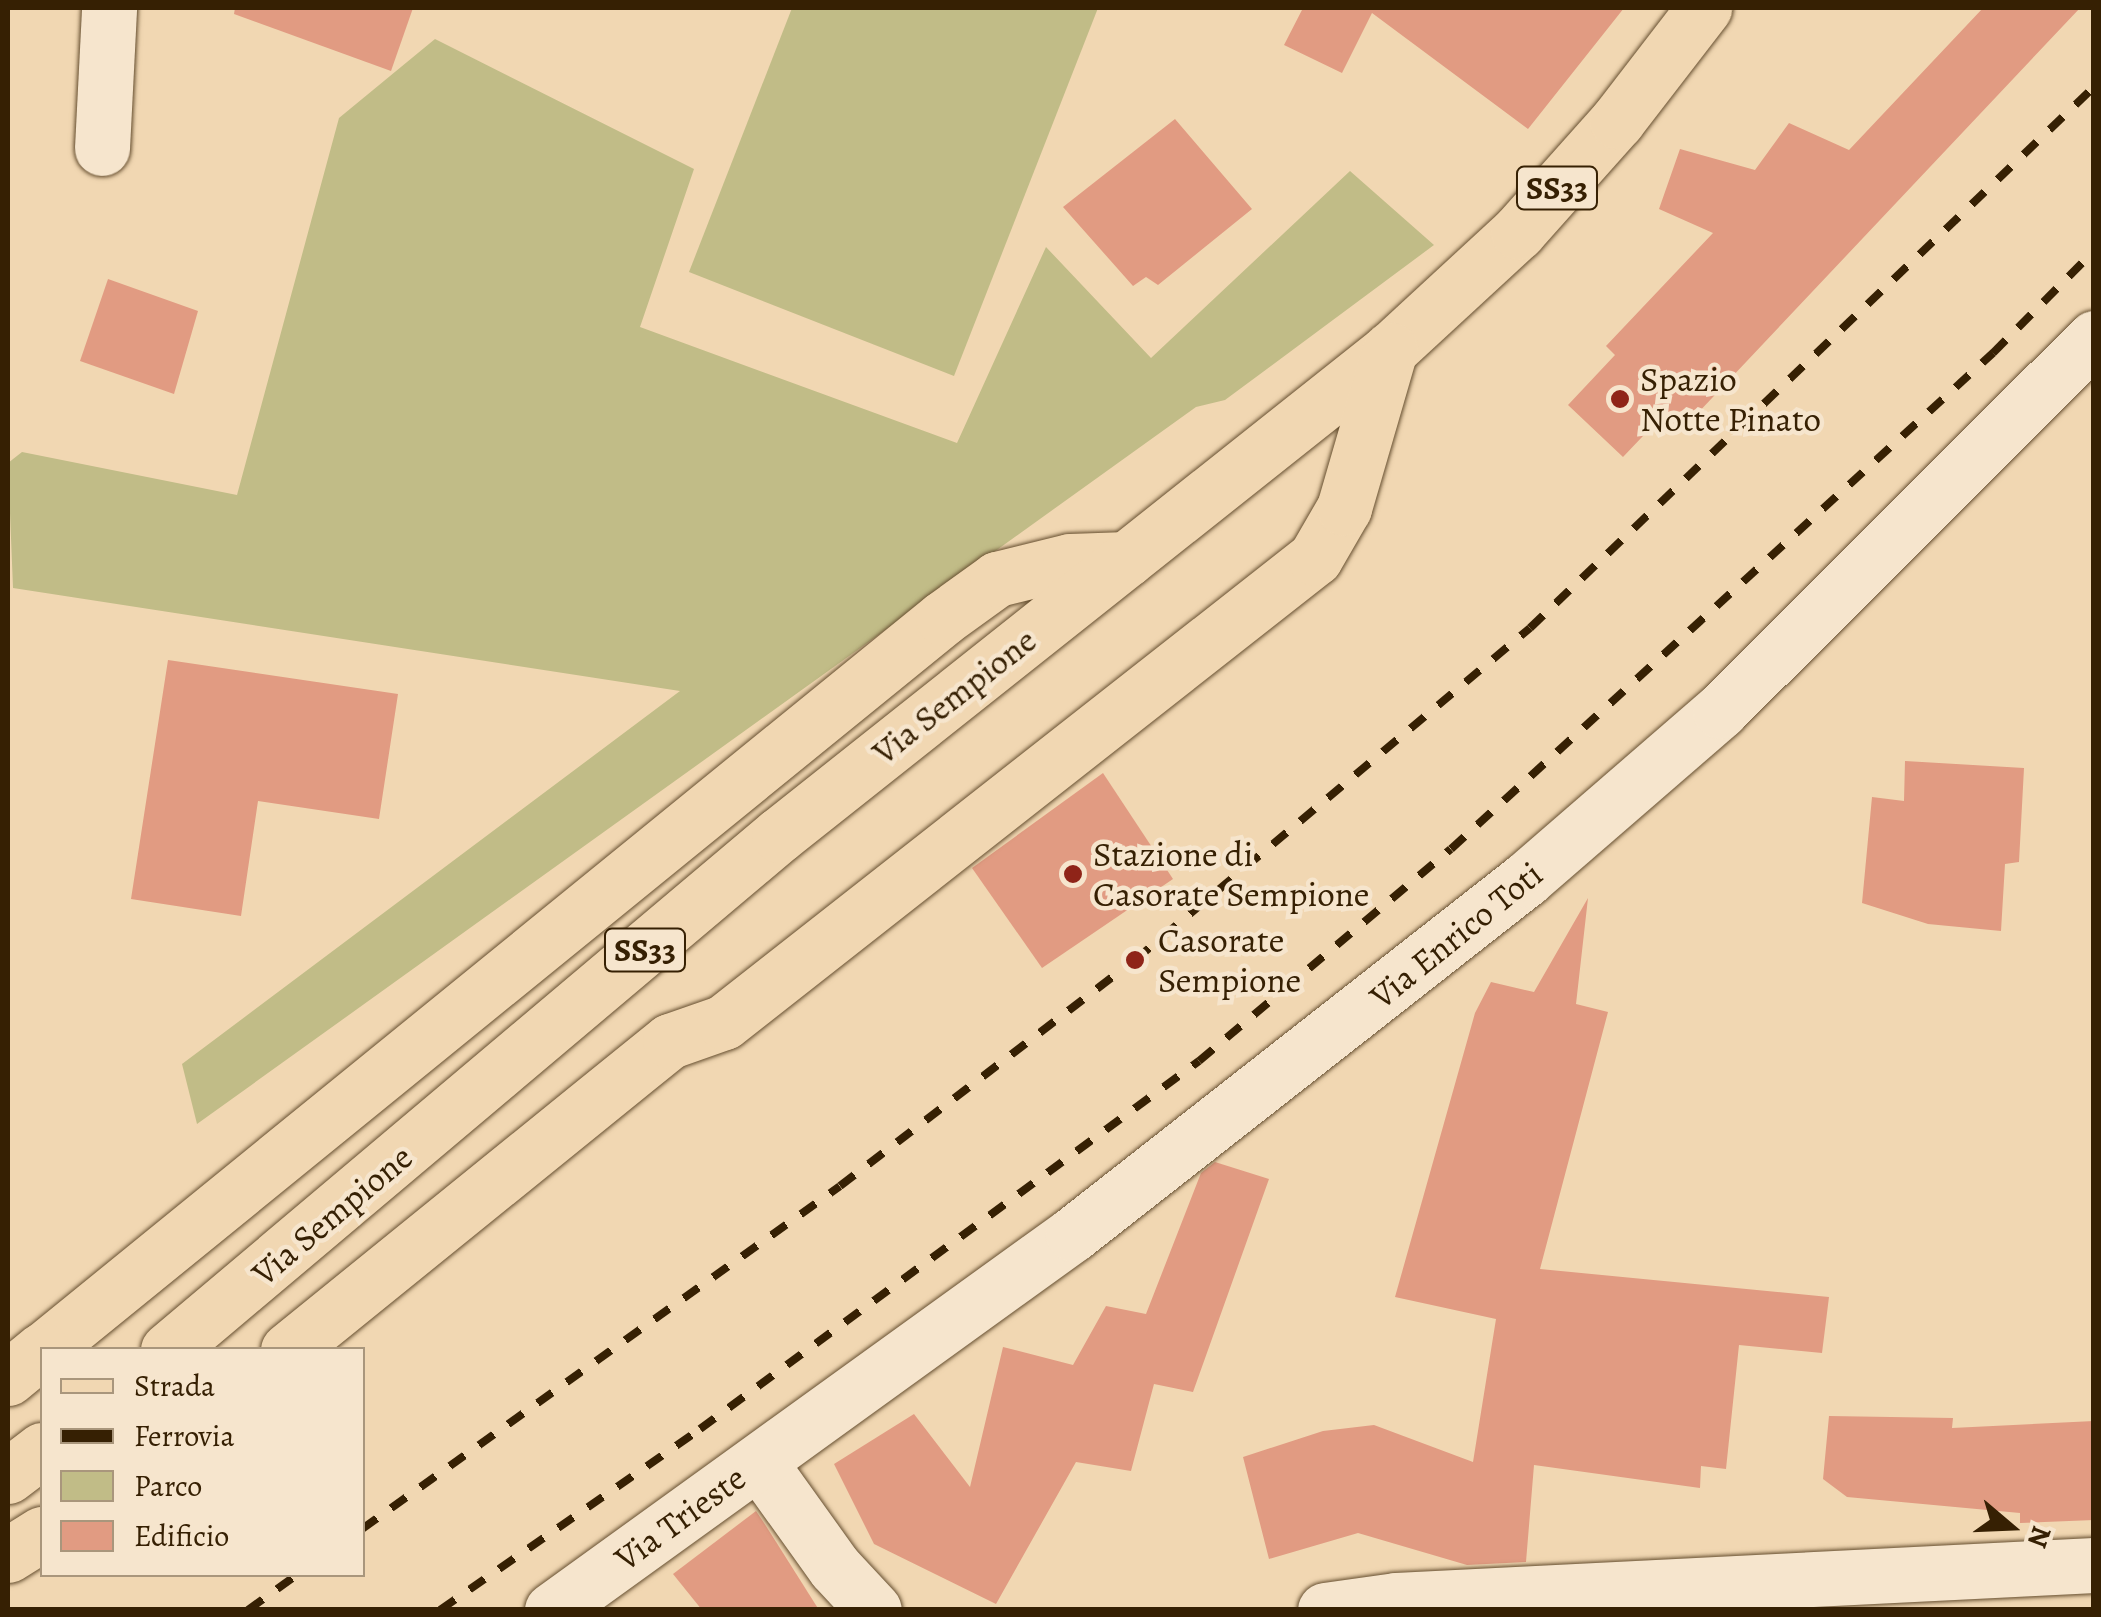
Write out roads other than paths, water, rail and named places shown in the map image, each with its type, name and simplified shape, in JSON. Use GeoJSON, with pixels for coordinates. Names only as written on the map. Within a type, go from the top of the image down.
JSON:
{"type":"FeatureCollection","features":[{"type":"Feature","properties":{"kind":"main road","name":"Via Sempione"},"geometry":{"type":"LineString","coordinates":[[172,1347],[780,835],[1390,350],[1518,232],[1617,120],[1704,8]]}},
{"type":"Feature","properties":{"kind":"main road"},"geometry":{"type":"LineString","coordinates":[[292,1347],[670,1041],[724,1022],[1315,558],[1344,508],[1390,350]]}},
{"type":"Feature","properties":{"kind":"main road"},"geometry":{"type":"LineString","coordinates":[[47,1347],[943,618],[997,579],[1070,561],[1127,559]]}},
{"type":"Feature","properties":{"kind":"main road"},"geometry":{"type":"LineString","coordinates":[[8,1378],[40,1352]]}},
{"type":"Feature","properties":{"kind":"main road"},"geometry":{"type":"LineString","coordinates":[[8,1476],[40,1452]]}},
{"type":"Feature","properties":{"kind":"main road"},"geometry":{"type":"LineString","coordinates":[[8,1554],[40,1535]]}},
{"type":"Feature","properties":{"kind":"street"},"geometry":{"type":"LineString","coordinates":[[102,148],[109,8]]}},
{"type":"Feature","properties":{"kind":"street","name":"Via Enrico Toti"},"geometry":{"type":"LineString","coordinates":[[758,1462],[1073,1234],[1526,879],[1720,711],[2094,338]]}},
{"type":"Feature","properties":{"kind":"street"},"geometry":{"type":"LineString","coordinates":[[758,1462],[835,1568],[874,1610]]}},
{"type":"Feature","properties":{"kind":"street","name":"Via Trieste"},"geometry":{"type":"LineString","coordinates":[[552,1610],[758,1462]]}},
{"type":"Feature","properties":{"kind":"street"},"geometry":{"type":"LineString","coordinates":[[1324,1610],[2094,1566]]}},
{"type":"Feature","properties":{"kind":"railway"},"geometry":{"type":"LineString","coordinates":[[365,1527],[840,1186],[1135,960],[1530,628],[2094,87]]}},
{"type":"Feature","properties":{"kind":"railway"},"geometry":{"type":"LineString","coordinates":[[440,1610],[700,1429],[1199,1061],[1451,849],[1993,353],[2094,251]]}},
{"type":"Feature","properties":{"kind":"railway"},"geometry":{"type":"LineString","coordinates":[[248,1610],[294,1577]]}},
{"type":"Feature","properties":{"kind":"place","name":"Spazio Notte Pinato"},"geometry":{"type":"Point","coordinates":[1620,399]}},
{"type":"Feature","properties":{"kind":"place","name":"Stazione di Casorate Sempione"},"geometry":{"type":"Point","coordinates":[1073,874]}},
{"type":"Feature","properties":{"kind":"place","name":"Casorate Sempione"},"geometry":{"type":"Point","coordinates":[1135,960]}}]}
